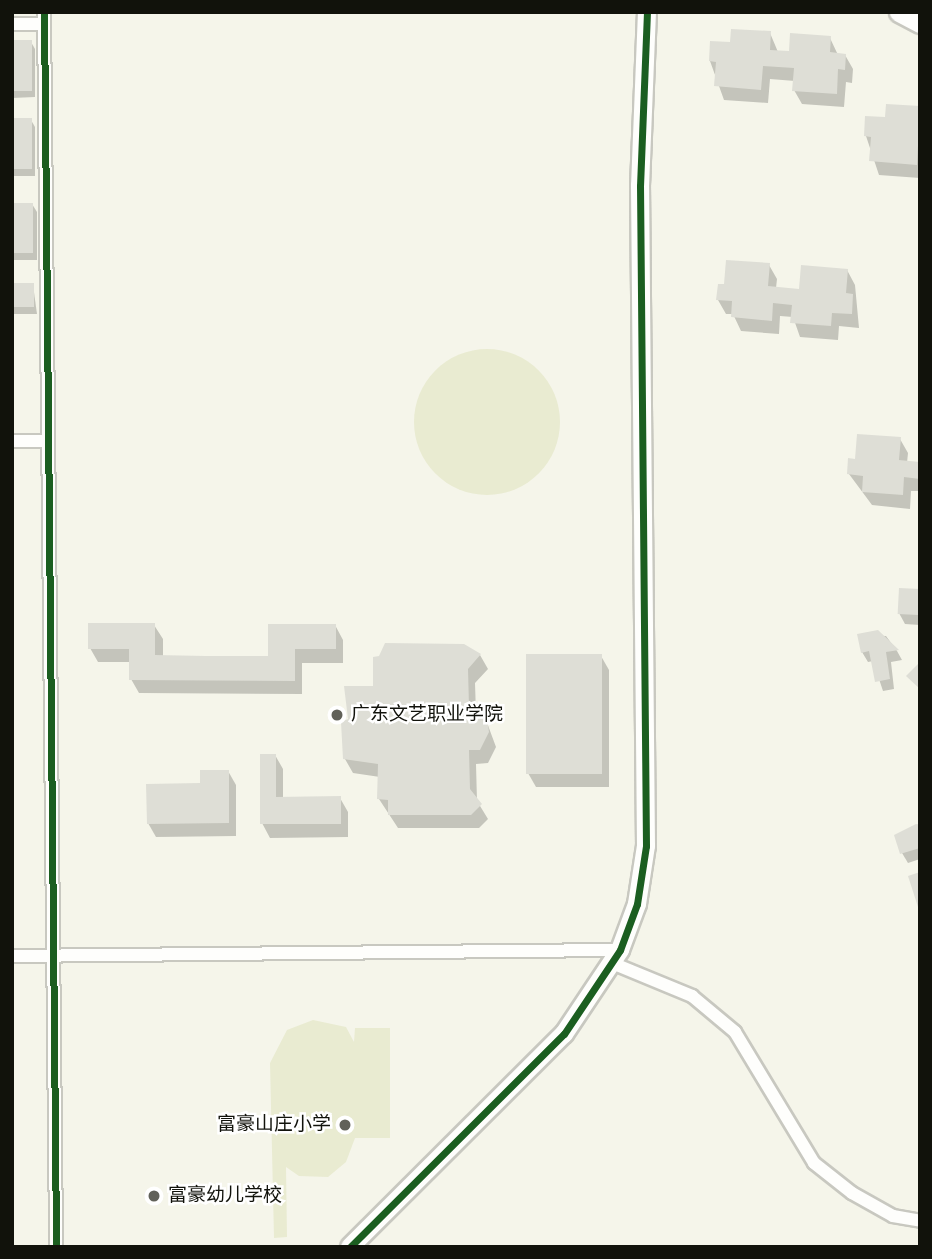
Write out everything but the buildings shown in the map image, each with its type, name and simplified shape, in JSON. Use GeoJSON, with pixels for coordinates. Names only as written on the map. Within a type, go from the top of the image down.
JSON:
{"type":"FeatureCollection","features":[{"type":"Feature","properties":{"kind":"main road"},"geometry":{"type":"LineString","coordinates":[[899,12],[920,23]]}},
{"type":"Feature","properties":{"kind":"street"},"geometry":{"type":"LineString","coordinates":[[350,1247],[564,1034],[617,957],[638,904],[646,846],[640,186],[647,12]]}},
{"type":"Feature","properties":{"kind":"street"},"geometry":{"type":"LineString","coordinates":[[12,24],[44,18],[51,956],[56,1247]]}},
{"type":"Feature","properties":{"kind":"street"},"geometry":{"type":"LineString","coordinates":[[12,442],[47,441]]}},
{"type":"Feature","properties":{"kind":"street"},"geometry":{"type":"LineString","coordinates":[[12,956],[617,957],[692,996],[735,1031],[814,1163],[852,1194],[893,1216],[920,1221]]}},
{"type":"Feature","properties":{"kind":"green space"},"geometry":{"type":"Polygon","coordinates":[[[487,349],[515,355],[538,371],[554,394],[560,422],[554,450],[538,473],[515,489],[487,495],[459,489],[436,473],[420,450],[414,422],[420,394],[436,371],[459,355],[487,349]]]}},
{"type":"Feature","properties":{"kind":"green space"},"geometry":{"type":"Polygon","coordinates":[[[313,1020],[346,1027],[354,1042],[355,1028],[390,1028],[390,1138],[355,1138],[346,1162],[328,1177],[299,1176],[286,1167],[287,1237],[274,1238],[270,1063],[287,1030],[313,1020]]]}},
{"type":"Feature","properties":{"kind":"cycle path"},"geometry":{"type":"LineString","coordinates":[[44,12],[56,1247]]}},
{"type":"Feature","properties":{"kind":"cycle path"},"geometry":{"type":"LineString","coordinates":[[350,1247],[564,1034],[620,950],[637,904],[646,846],[640,186],[647,12]]}},
{"type":"Feature","properties":{"kind":"place","name":"广东文艺职业学院"},"geometry":{"type":"Point","coordinates":[337,715]}},
{"type":"Feature","properties":{"kind":"place","name":"富豪山庄小学"},"geometry":{"type":"Point","coordinates":[345,1125]}},
{"type":"Feature","properties":{"kind":"place","name":"富豪幼儿学校"},"geometry":{"type":"Point","coordinates":[154,1196]}}]}
